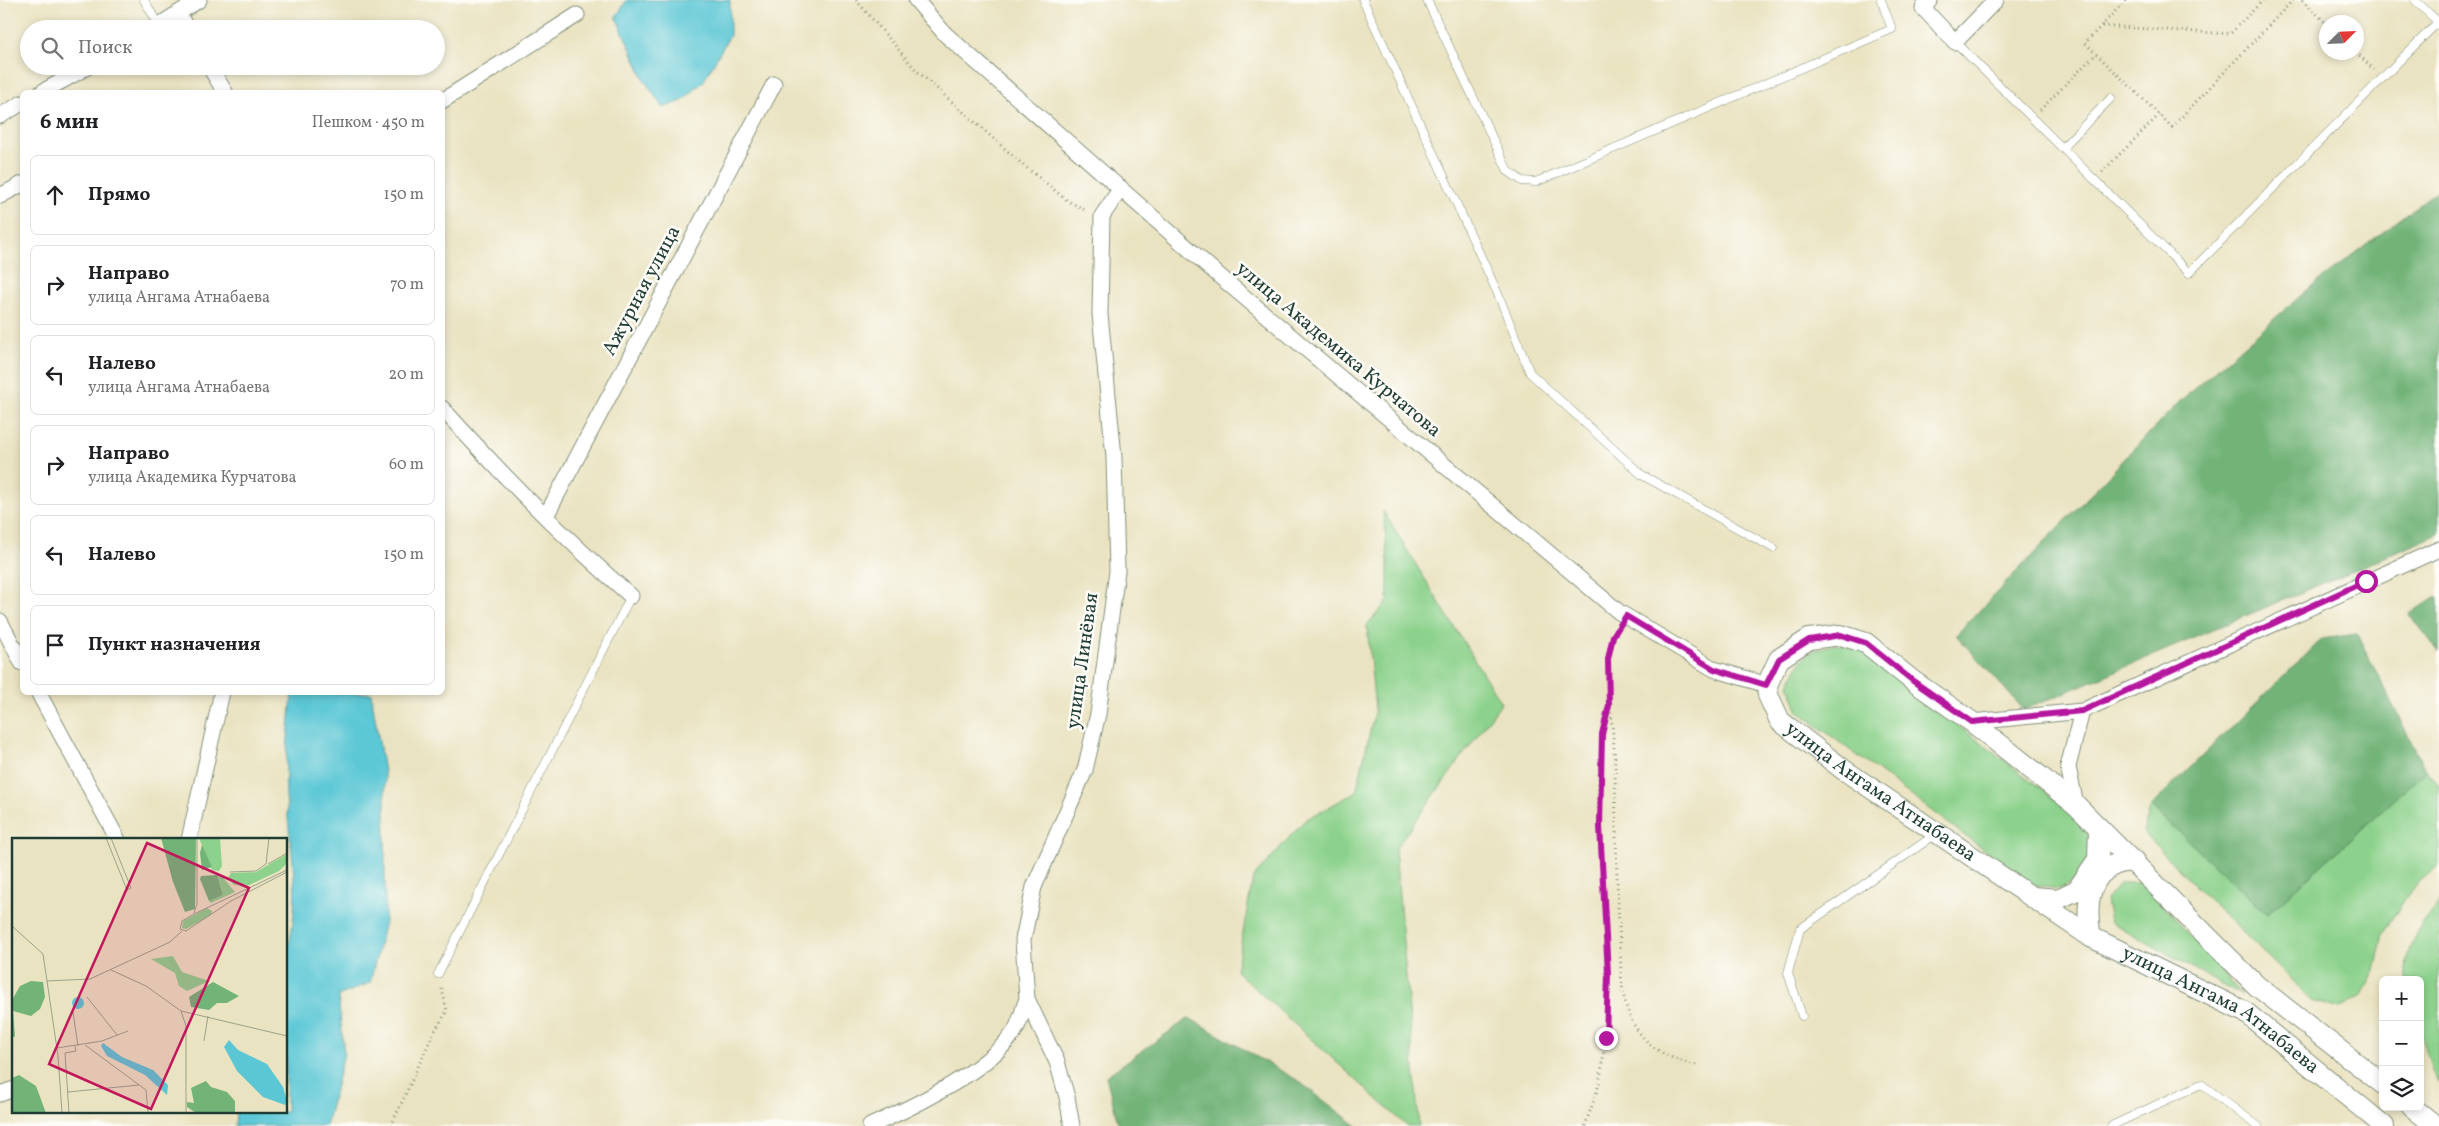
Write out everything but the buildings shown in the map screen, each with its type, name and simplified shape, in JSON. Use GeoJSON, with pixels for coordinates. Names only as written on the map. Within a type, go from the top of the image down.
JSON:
{"type":"FeatureCollection","features":[{"type":"Feature","properties":{"kind":"street"},"geometry":{"type":"LineString","coordinates":[[167,20],[199,0]]}},
{"type":"Feature","properties":{"kind":"street","name":"улица Академика Курчатова"},"geometry":{"type":"LineString","coordinates":[[916,0],[945,34],[1224,280],[1626,616],[1714,669],[1766,685]]}},
{"type":"Feature","properties":{"kind":"street"},"geometry":{"type":"LineString","coordinates":[[1930,0],[1922,8],[1955,42],[1996,0]]}},
{"type":"Feature","properties":{"kind":"street"},"geometry":{"type":"LineString","coordinates":[[178,13],[182,20]]}},
{"type":"Feature","properties":{"kind":"street"},"geometry":{"type":"LineString","coordinates":[[445,99],[577,15]]}},
{"type":"Feature","properties":{"kind":"street"},"geometry":{"type":"LineString","coordinates":[[46,90],[73,75]]}},
{"type":"Feature","properties":{"kind":"street"},"geometry":{"type":"LineString","coordinates":[[215,75],[224,90]]}},
{"type":"Feature","properties":{"kind":"street","name":"Ажурная улица"},"geometry":{"type":"LineString","coordinates":[[546,516],[774,84]]}},
{"type":"Feature","properties":{"kind":"street"},"geometry":{"type":"LineString","coordinates":[[0,116],[20,104]]}},
{"type":"Feature","properties":{"kind":"street"},"geometry":{"type":"LineString","coordinates":[[0,196],[20,185]]}},
{"type":"Feature","properties":{"kind":"street"},"geometry":{"type":"LineString","coordinates":[[1102,216],[1121,188]]}},
{"type":"Feature","properties":{"kind":"street","name":"улица Линёвая"},"geometry":{"type":"LineString","coordinates":[[1072,1126],[1067,1096],[1057,1062],[1027,999],[1023,940],[1034,887],[1085,770],[1098,714],[1117,571],[1114,457],[1100,314],[1102,216]]}},
{"type":"Feature","properties":{"kind":"street"},"geometry":{"type":"LineString","coordinates":[[445,411],[489,460],[578,550],[632,596]]}},
{"type":"Feature","properties":{"kind":"street"},"geometry":{"type":"LineString","coordinates":[[1972,722],[2082,711],[2439,549]]}},
{"type":"Feature","properties":{"kind":"street"},"geometry":{"type":"LineString","coordinates":[[0,621],[20,659]]}},
{"type":"Feature","properties":{"kind":"street","name":"улица Ангама Атнабаева"},"geometry":{"type":"LineString","coordinates":[[2379,1081],[2257,986],[2076,805],[1972,722],[1913,681],[1866,643],[1841,635],[1809,640],[1779,659],[1766,685],[1768,695],[1780,721],[1844,770],[2091,937],[2245,1012],[2384,1126]]}},
{"type":"Feature","properties":{"kind":"street"},"geometry":{"type":"LineString","coordinates":[[40,695],[117,838]]}},
{"type":"Feature","properties":{"kind":"street"},"geometry":{"type":"LineString","coordinates":[[189,838],[221,695]]}},
{"type":"Feature","properties":{"kind":"street"},"geometry":{"type":"LineString","coordinates":[[2076,805],[2068,767],[2082,711]]}},
{"type":"Feature","properties":{"kind":"street"},"geometry":{"type":"LineString","coordinates":[[2033,897],[2058,899],[2077,890],[2098,859],[2099,828]]}},
{"type":"Feature","properties":{"kind":"street"},"geometry":{"type":"LineString","coordinates":[[2091,937],[2087,914],[2096,881],[2106,870],[2119,862],[2135,862]]}},
{"type":"Feature","properties":{"kind":"street"},"geometry":{"type":"LineString","coordinates":[[870,1126],[914,1106],[990,1058],[1014,1033],[1027,999]]}},
{"type":"Feature","properties":{"kind":"street"},"geometry":{"type":"LineString","coordinates":[[0,1094],[12,1089]]}},
{"type":"Feature","properties":{"kind":"street"},"geometry":{"type":"LineString","coordinates":[[2417,1111],[2436,1126]]}},
{"type":"Feature","properties":{"kind":"lane"},"geometry":{"type":"LineString","coordinates":[[144,0],[153,20]]}},
{"type":"Feature","properties":{"kind":"lane"},"geometry":{"type":"LineString","coordinates":[[1363,0],[1498,294],[1530,373],[1642,475],[1773,548]]}},
{"type":"Feature","properties":{"kind":"lane"},"geometry":{"type":"LineString","coordinates":[[1427,0],[1508,170],[1522,181],[1536,182],[1892,29],[1881,0]]}},
{"type":"Feature","properties":{"kind":"lane"},"geometry":{"type":"LineString","coordinates":[[1955,42],[2189,273],[2438,22],[2415,0]]}},
{"type":"Feature","properties":{"kind":"lane"},"geometry":{"type":"LineString","coordinates":[[2062,148],[2111,98]]}},
{"type":"Feature","properties":{"kind":"lane"},"geometry":{"type":"LineString","coordinates":[[438,974],[632,596]]}},
{"type":"Feature","properties":{"kind":"lane"},"geometry":{"type":"LineString","coordinates":[[1802,1016],[1788,973],[1800,929],[1938,833]]}},
{"type":"Feature","properties":{"kind":"lane"},"geometry":{"type":"LineString","coordinates":[[2111,1126],[2201,1084],[2258,1126]]}},
{"type":"Feature","properties":{"kind":"path"},"geometry":{"type":"LineString","coordinates":[[856,0],[916,70],[1022,164],[1068,201],[1090,213],[1102,216]]}},
{"type":"Feature","properties":{"kind":"path"},"geometry":{"type":"LineString","coordinates":[[2126,0],[2085,43],[2172,127],[2293,0]]}},
{"type":"Feature","properties":{"kind":"path"},"geometry":{"type":"LineString","coordinates":[[2101,26],[2230,34],[2263,0]]}},
{"type":"Feature","properties":{"kind":"path"},"geometry":{"type":"LineString","coordinates":[[2302,0],[2319,16]]}},
{"type":"Feature","properties":{"kind":"path"},"geometry":{"type":"LineString","coordinates":[[2032,118],[2096,54]]}},
{"type":"Feature","properties":{"kind":"path"},"geometry":{"type":"LineString","coordinates":[[2364,60],[2382,78]]}},
{"type":"Feature","properties":{"kind":"path"},"geometry":{"type":"LineString","coordinates":[[2095,180],[2159,115]]}},
{"type":"Feature","properties":{"kind":"path"},"geometry":{"type":"LineString","coordinates":[[1626,616],[1613,636],[1608,659],[1609,705],[1614,743],[1617,893],[1626,1005],[1644,1040],[1661,1054],[1678,1061],[1696,1065]]}},
{"type":"Feature","properties":{"kind":"path"},"geometry":{"type":"LineString","coordinates":[[1585,1126],[1599,1084],[1606,1038],[1608,974],[1600,826],[1602,734],[1609,705]]}},
{"type":"Feature","properties":{"kind":"path"},"geometry":{"type":"LineString","coordinates":[[392,1126],[433,1034],[447,1010],[438,974]]}},
{"type":"Feature","properties":{"kind":"green space"},"geometry":{"type":"Polygon","coordinates":[[[2439,189],[2439,534],[2024,710],[1956,635],[2180,401],[2305,292],[2439,189]]]}},
{"type":"Feature","properties":{"kind":"green space"},"geometry":{"type":"Polygon","coordinates":[[[1383,511],[1501,703],[1395,849],[1419,1126],[1407,1126],[1236,971],[1253,878],[1305,820],[1356,792],[1375,710],[1367,625],[1388,601],[1388,561],[1383,511]]]}},
{"type":"Feature","properties":{"kind":"green space"},"geometry":{"type":"Polygon","coordinates":[[[2439,597],[2439,652],[2409,613],[2439,597]]]}},
{"type":"Feature","properties":{"kind":"green space"},"geometry":{"type":"Polygon","coordinates":[[[2357,634],[2426,771],[2267,914],[2151,806],[2322,639],[2357,634]]]}},
{"type":"Feature","properties":{"kind":"green space"},"geometry":{"type":"Polygon","coordinates":[[[1836,644],[1858,649],[2081,819],[2092,837],[2089,862],[2079,879],[2059,889],[2031,885],[1799,712],[1789,685],[1797,667],[1811,652],[1836,644]]]}},
{"type":"Feature","properties":{"kind":"green space"},"geometry":{"type":"Polygon","coordinates":[[[2426,771],[2439,785],[2439,865],[2411,889],[2383,934],[2375,971],[2362,995],[2341,1008],[2312,1000],[2187,878],[2143,832],[2151,806],[2267,914],[2426,771]]]}},
{"type":"Feature","properties":{"kind":"green space"},"geometry":{"type":"Polygon","coordinates":[[[2120,883],[2144,883],[2242,995],[2110,922],[2106,900],[2120,883]]]}},
{"type":"Feature","properties":{"kind":"green space"},"geometry":{"type":"Polygon","coordinates":[[[2439,902],[2439,1085],[2431,1068],[2424,1043],[2424,976],[2406,976],[2410,947],[2439,902]]]}},
{"type":"Feature","properties":{"kind":"green space"},"geometry":{"type":"Polygon","coordinates":[[[1189,1018],[1297,1080],[1357,1126],[1119,1126],[1106,1076],[1189,1018]]]}},
{"type":"Feature","properties":{"kind":"water"},"geometry":{"type":"Polygon","coordinates":[[[627,0],[730,0],[730,35],[703,82],[682,101],[663,108],[645,81],[616,17],[627,0]]]}},
{"type":"Feature","properties":{"kind":"water"},"geometry":{"type":"Polygon","coordinates":[[[292,695],[371,695],[385,778],[385,922],[370,983],[338,996],[344,1053],[326,1126],[235,1126],[236,1114],[288,1114],[288,947],[294,914],[295,894],[286,796],[286,757],[292,695]]]}},
{"type":"Feature","properties":{"kind":"route"},"geometry":{"type":"LineString","coordinates":[[1606,1038],[1608,974],[1600,826],[1602,734],[1609,705],[1608,659],[1613,636],[1626,616],[1714,669],[1766,685],[1779,659],[1809,640],[1841,635],[1866,643],[1913,681],[1972,722],[2082,711],[2366,581]]}}]}
